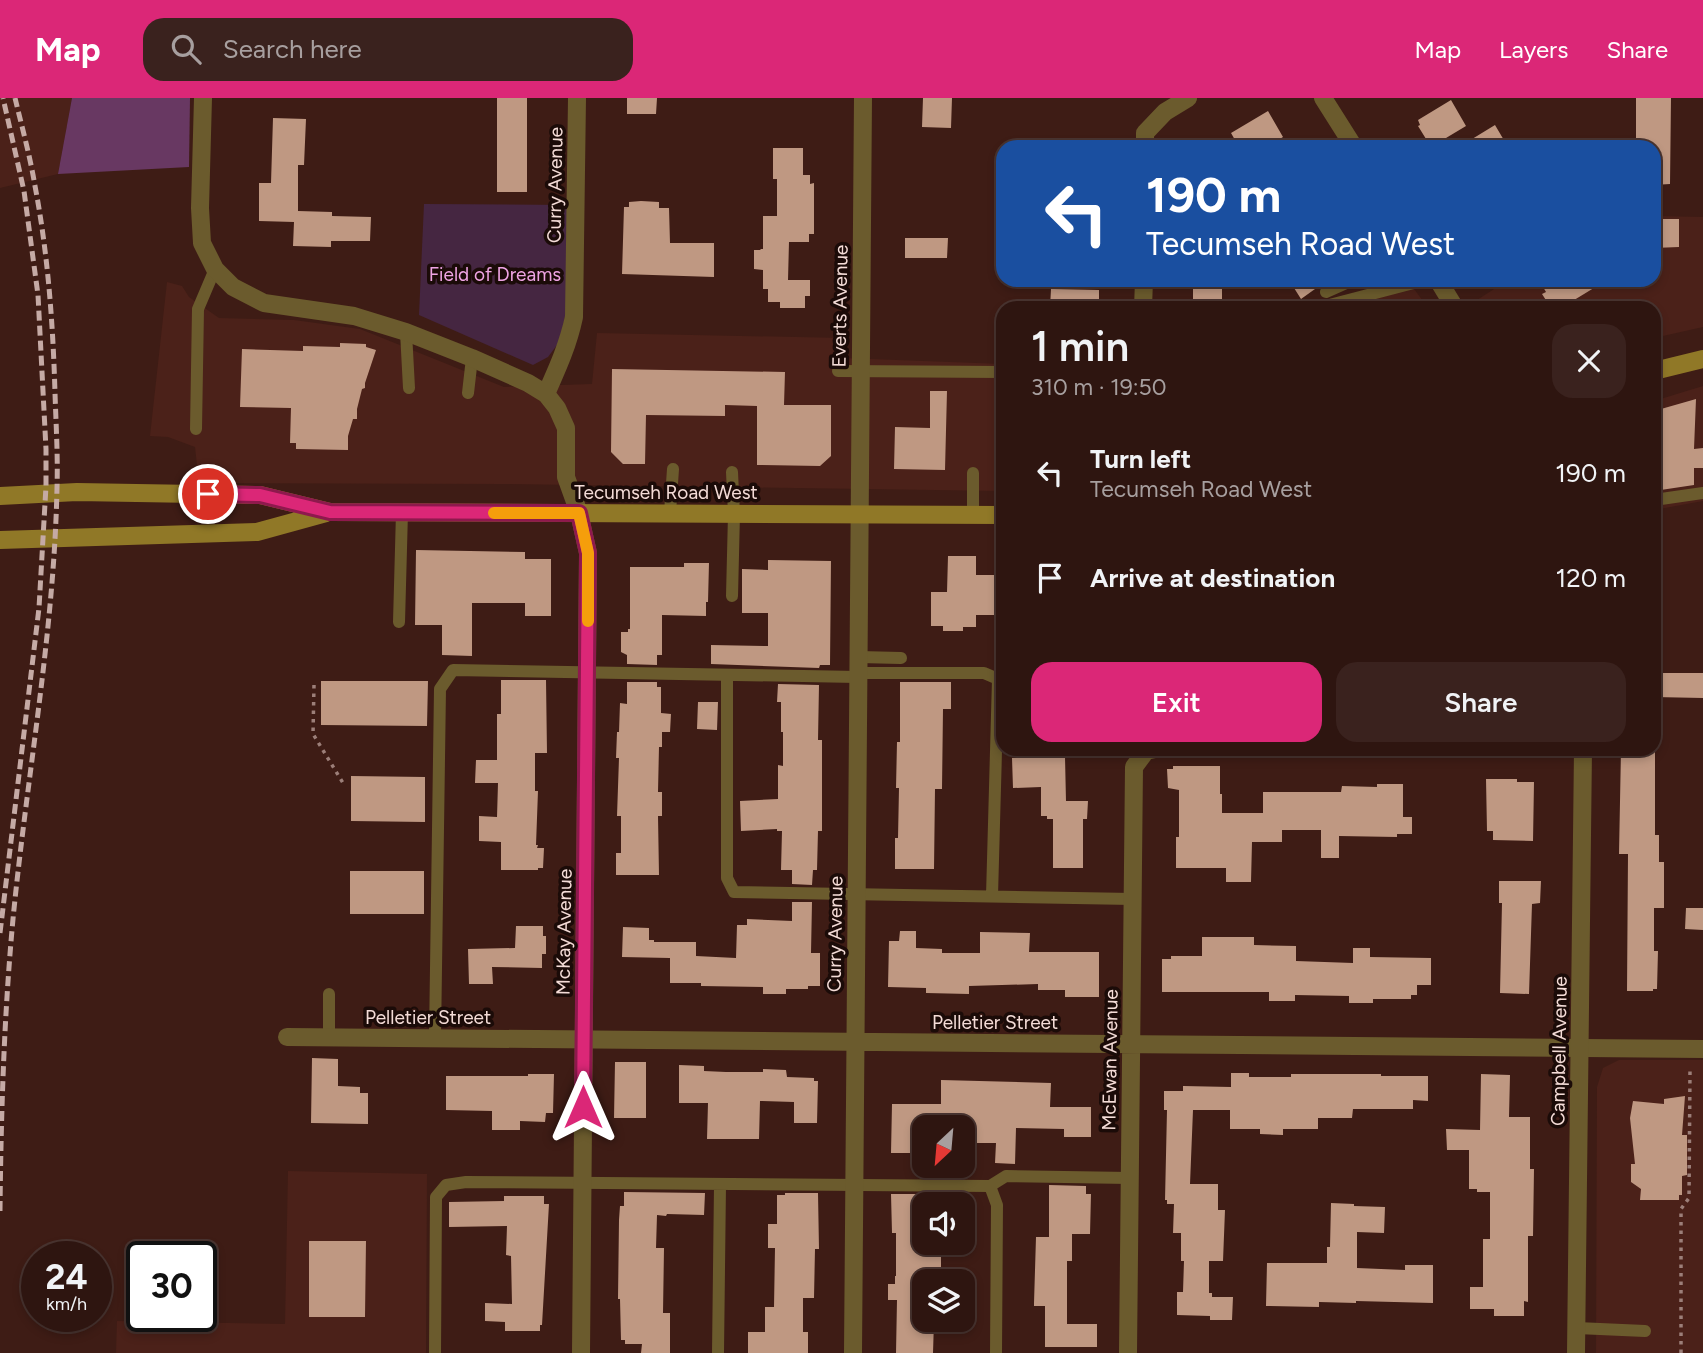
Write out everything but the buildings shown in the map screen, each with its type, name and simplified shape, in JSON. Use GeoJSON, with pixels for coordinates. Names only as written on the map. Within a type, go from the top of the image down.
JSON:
{"type":"FeatureCollection","features":[{"type":"Feature","properties":{"kind":"main road"},"geometry":{"type":"LineString","coordinates":[[1661,369],[1703,359]]}},
{"type":"Feature","properties":{"kind":"main road","name":"Tecumseh Road West"},"geometry":{"type":"LineString","coordinates":[[0,496],[77,492],[260,495],[330,512],[996,515]]}},
{"type":"Feature","properties":{"kind":"main road","name":"Tecumseh Road West"},"geometry":{"type":"LineString","coordinates":[[0,540],[257,533],[330,512]]}},
{"type":"Feature","properties":{"kind":"street"},"geometry":{"type":"LineString","coordinates":[[203,98],[200,208],[202,243],[215,269],[233,287],[264,303],[354,316],[406,332],[472,358],[546,394]]}},
{"type":"Feature","properties":{"kind":"street","name":"Curry Avenue"},"geometry":{"type":"LineString","coordinates":[[546,394],[569,342],[574,317],[577,98]]}},
{"type":"Feature","properties":{"kind":"street","name":"Everts Avenue"},"geometry":{"type":"LineString","coordinates":[[859,514],[863,98]]}},
{"type":"Feature","properties":{"kind":"street"},"geometry":{"type":"LineString","coordinates":[[1145,140],[1145,133],[1165,112],[1188,98]]}},
{"type":"Feature","properties":{"kind":"street"},"geometry":{"type":"LineString","coordinates":[[1323,98],[1350,140]]}},
{"type":"Feature","properties":{"kind":"street","name":"McKay Avenue"},"geometry":{"type":"LineString","coordinates":[[546,394],[557,408],[566,428],[566,477],[579,513],[588,553],[581,1353]]}},
{"type":"Feature","properties":{"kind":"street","name":"Curry Avenue"},"geometry":{"type":"LineString","coordinates":[[853,1353],[859,514]]}},
{"type":"Feature","properties":{"kind":"street","name":"McEwan Avenue"},"geometry":{"type":"LineString","coordinates":[[1128,1353],[1134,767],[1142,756]]}},
{"type":"Feature","properties":{"kind":"street","name":"Campbell Avenue"},"geometry":{"type":"LineString","coordinates":[[1576,1353],[1583,756]]}},
{"type":"Feature","properties":{"kind":"street","name":"Pelletier Street"},"geometry":{"type":"LineString","coordinates":[[296,1042],[328,1038],[435,1038],[1703,1049]]}},
{"type":"Feature","properties":{"kind":"lane"},"geometry":{"type":"LineString","coordinates":[[196,429],[198,309],[215,269]]}},
{"type":"Feature","properties":{"kind":"lane"},"geometry":{"type":"LineString","coordinates":[[1326,292],[1337,287]]}},
{"type":"Feature","properties":{"kind":"lane"},"geometry":{"type":"LineString","coordinates":[[1345,301],[1398,287]]}},
{"type":"Feature","properties":{"kind":"lane"},"geometry":{"type":"LineString","coordinates":[[406,332],[409,388]]}},
{"type":"Feature","properties":{"kind":"lane"},"geometry":{"type":"LineString","coordinates":[[468,393],[472,358]]}},
{"type":"Feature","properties":{"kind":"lane"},"geometry":{"type":"LineString","coordinates":[[838,371],[996,372]]}},
{"type":"Feature","properties":{"kind":"lane"},"geometry":{"type":"LineString","coordinates":[[670,513],[673,469]]}},
{"type":"Feature","properties":{"kind":"lane"},"geometry":{"type":"LineString","coordinates":[[732,472],[732,596]]}},
{"type":"Feature","properties":{"kind":"lane"},"geometry":{"type":"LineString","coordinates":[[973,473],[973,515]]}},
{"type":"Feature","properties":{"kind":"lane"},"geometry":{"type":"LineString","coordinates":[[1661,499],[1703,493]]}},
{"type":"Feature","properties":{"kind":"lane"},"geometry":{"type":"LineString","coordinates":[[399,622],[402,512]]}},
{"type":"Feature","properties":{"kind":"lane"},"geometry":{"type":"LineString","coordinates":[[858,669],[901,658]]}},
{"type":"Feature","properties":{"kind":"lane"},"geometry":{"type":"LineString","coordinates":[[435,1038],[440,689],[453,670],[727,675],[858,669],[984,673],[996,677]]}},
{"type":"Feature","properties":{"kind":"lane"},"geometry":{"type":"LineString","coordinates":[[727,675],[727,878],[734,892],[1133,898]]}},
{"type":"Feature","properties":{"kind":"lane"},"geometry":{"type":"LineString","coordinates":[[992,896],[996,751]]}},
{"type":"Feature","properties":{"kind":"lane"},"geometry":{"type":"LineString","coordinates":[[328,1038],[329,994]]}},
{"type":"Feature","properties":{"kind":"lane"},"geometry":{"type":"LineString","coordinates":[[435,1353],[436,1197],[446,1185],[466,1182],[990,1186],[1006,1176],[1130,1178]]}},
{"type":"Feature","properties":{"kind":"lane"},"geometry":{"type":"LineString","coordinates":[[718,1353],[720,1185]]}},
{"type":"Feature","properties":{"kind":"lane"},"geometry":{"type":"LineString","coordinates":[[990,1186],[997,1205],[996,1353]]}},
{"type":"Feature","properties":{"kind":"lane"},"geometry":{"type":"LineString","coordinates":[[1577,1328],[1645,1331]]}},
{"type":"Feature","properties":{"kind":"path"},"geometry":{"type":"LineString","coordinates":[[314,684],[313,734],[343,783]]}},
{"type":"Feature","properties":{"kind":"path"},"geometry":{"type":"LineString","coordinates":[[1681,1353],[1681,1209],[1689,1198],[1690,1071]]}},
{"type":"Feature","properties":{"kind":"shaded area"},"geometry":{"type":"Polygon","coordinates":[[[0,98],[72,98],[58,174],[0,188],[0,98]]]}},
{"type":"Feature","properties":{"kind":"shaded area"},"geometry":{"type":"Polygon","coordinates":[[[72,98],[190,98],[189,167],[58,174],[72,98]]]}},
{"type":"Feature","properties":{"kind":"shaded area"},"geometry":{"type":"Polygon","coordinates":[[[1661,216],[1703,217],[1703,327],[1661,336],[1661,301],[1476,301],[1497,287],[1661,287],[1661,216]]]}},
{"type":"Feature","properties":{"kind":"shaded area"},"geometry":{"type":"Polygon","coordinates":[[[167,282],[182,286],[189,297],[219,318],[294,320],[360,329],[504,387],[592,384],[597,333],[843,338],[844,358],[996,364],[996,491],[199,483],[195,447],[168,437],[150,436],[167,282]]]}},
{"type":"Feature","properties":{"kind":"shaded area"},"geometry":{"type":"Polygon","coordinates":[[[1391,287],[1413,287],[1423,301],[1340,301],[1391,287]]]}},
{"type":"Feature","properties":{"kind":"shaded area"},"geometry":{"type":"Polygon","coordinates":[[[1703,386],[1703,501],[1661,509],[1661,399],[1703,386]]]}},
{"type":"Feature","properties":{"kind":"shaded area"},"geometry":{"type":"Polygon","coordinates":[[[1619,1060],[1703,1060],[1703,1353],[1596,1353],[1597,1087],[1603,1068],[1619,1060]]]}},
{"type":"Feature","properties":{"kind":"shaded area"},"geometry":{"type":"Polygon","coordinates":[[[288,1171],[427,1174],[426,1353],[116,1353],[117,1321],[126,1321],[126,1332],[217,1332],[217,1323],[285,1324],[288,1171]]]}},
{"type":"Feature","properties":{"kind":"green space","name":"Field of Dreams"},"geometry":{"type":"Polygon","coordinates":[[[424,204],[569,205],[567,307],[560,341],[548,357],[533,365],[419,315],[424,204]]]}},
{"type":"Feature","properties":{"kind":"railway"},"geometry":{"type":"LineString","coordinates":[[0,933],[39,608],[46,486],[38,295],[24,191],[3,98]]}},
{"type":"Feature","properties":{"kind":"railway"},"geometry":{"type":"LineString","coordinates":[[0,1211],[10,955],[51,596],[57,476],[53,341],[47,263],[33,175],[15,98]]}},
{"type":"Feature","properties":{"kind":"slow traffic"},"geometry":{"type":"LineString","coordinates":[[494,513],[579,513],[588,553],[588,621]]}},
{"type":"Feature","properties":{"kind":"route"},"geometry":{"type":"LineString","coordinates":[[208,494],[260,495],[330,512],[579,513],[588,553],[583,1107]]}}]}
